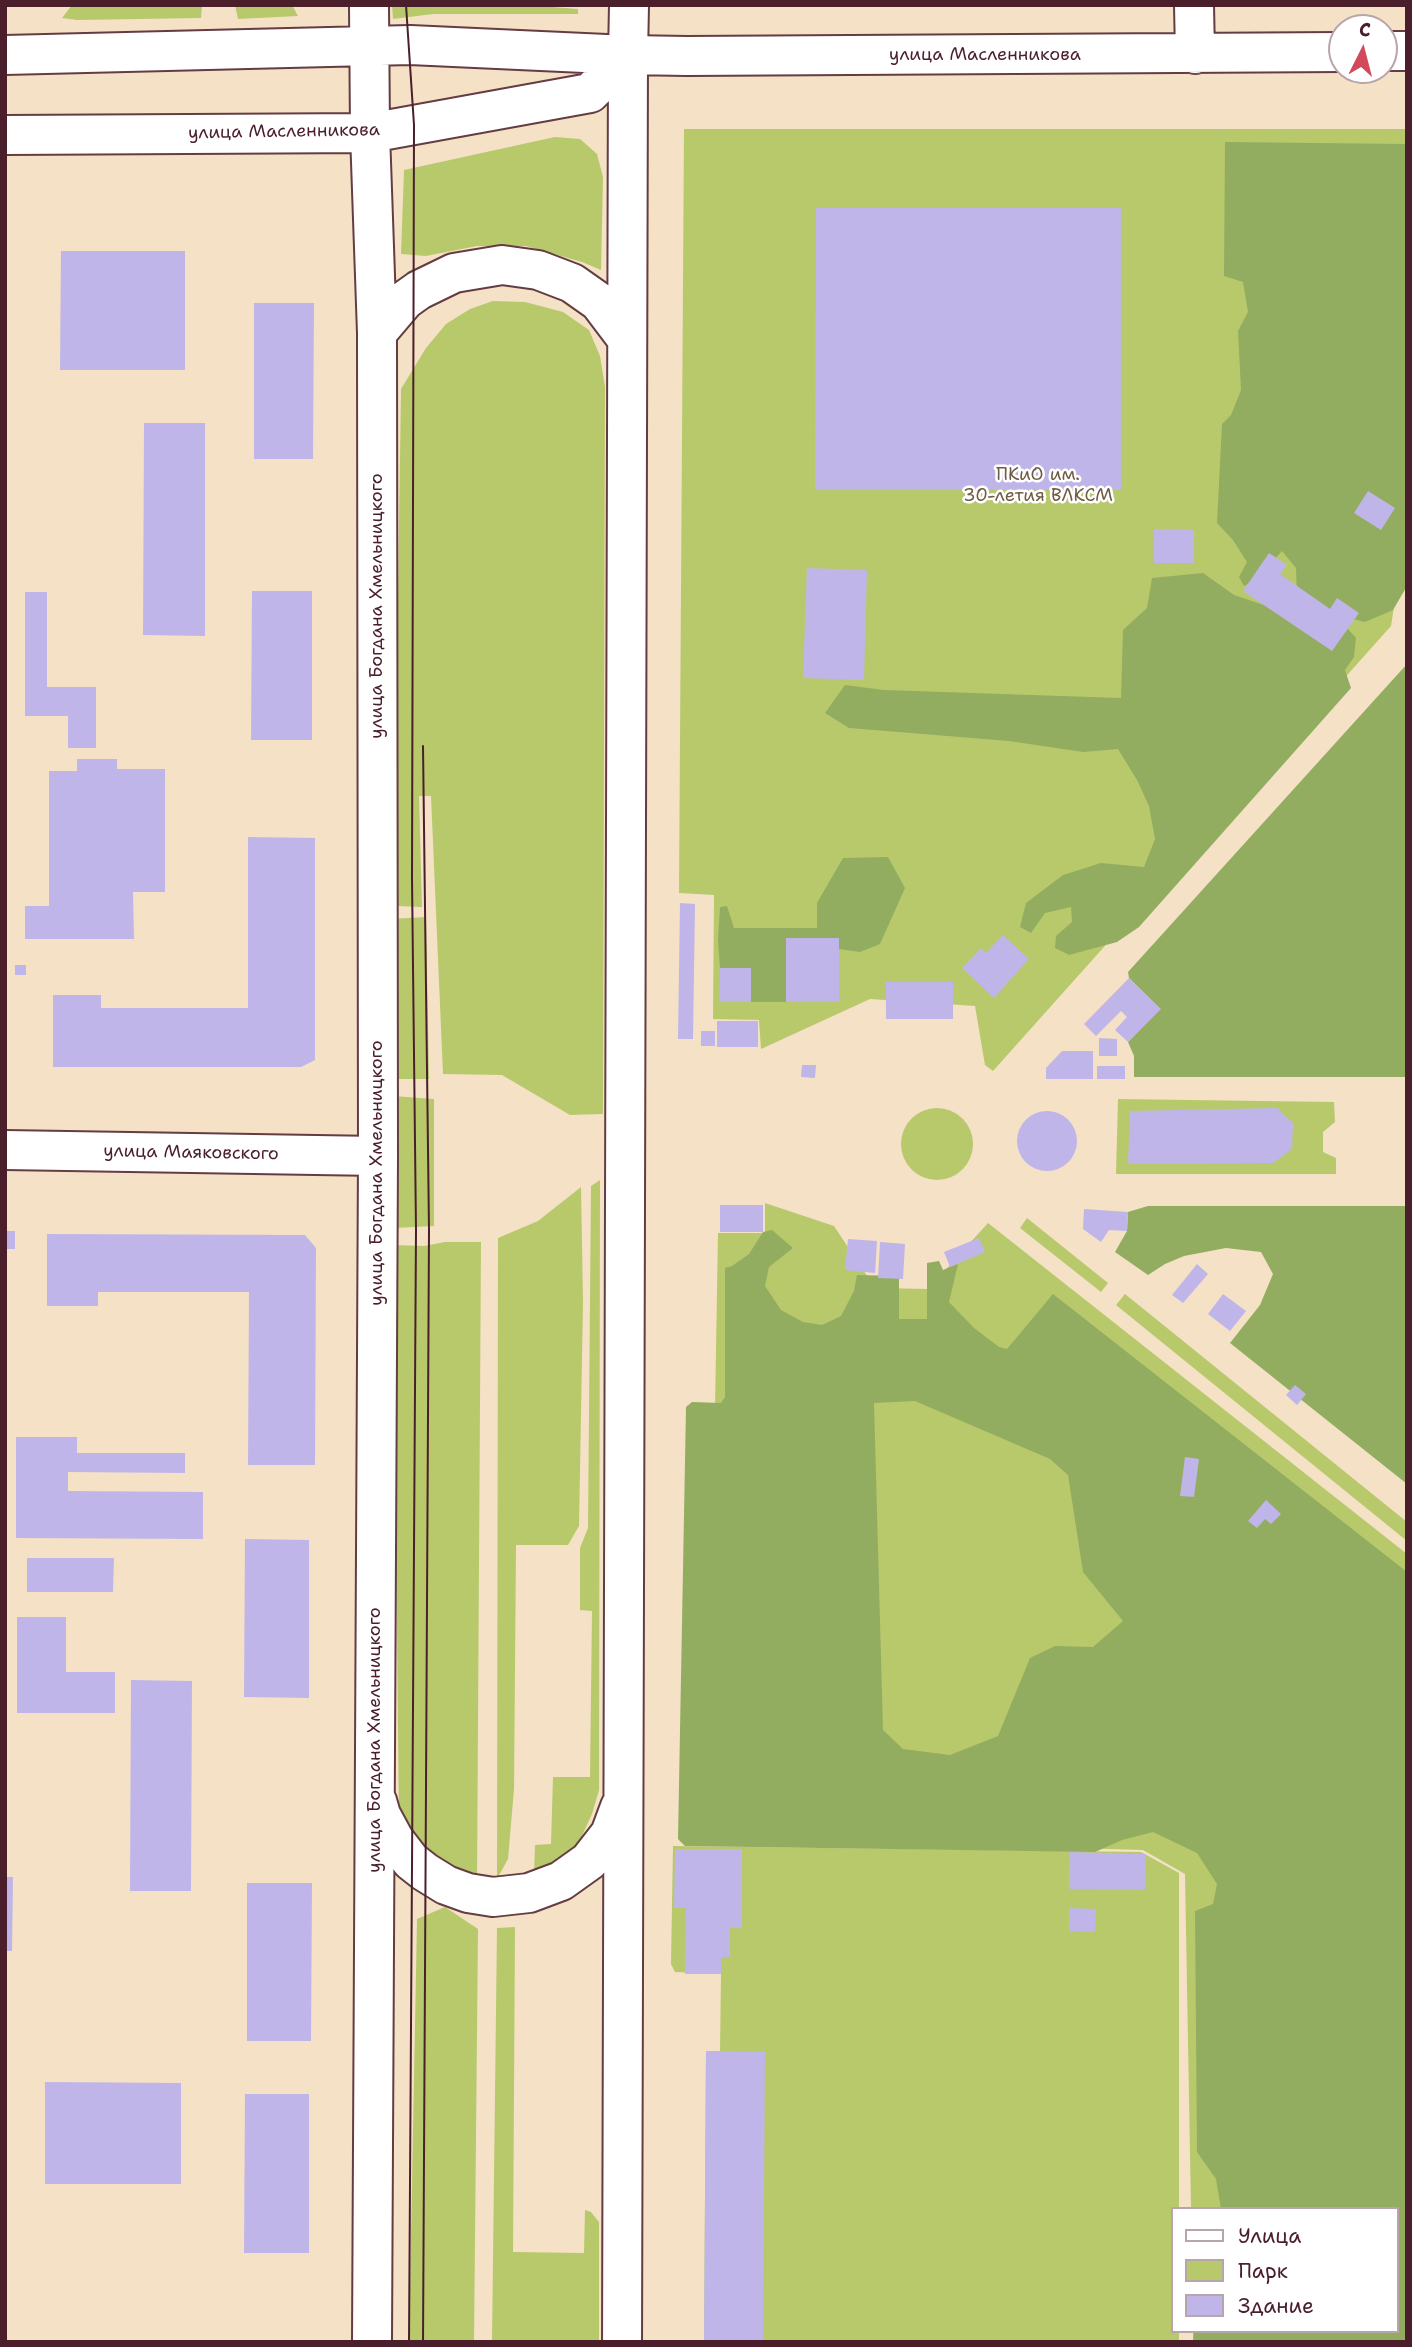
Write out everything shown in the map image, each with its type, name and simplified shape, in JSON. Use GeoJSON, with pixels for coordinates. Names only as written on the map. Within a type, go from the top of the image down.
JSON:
{"type":"FeatureCollection","features":[{"type":"Feature","properties":{"kind":"main road","name":"улица Богдана Хмельницкого"},"geometry":{"type":"LineString","coordinates":[[369,5],[370,133],[377,332],[378,1156],[372,2342]]}},
{"type":"Feature","properties":{"kind":"main road"},"geometry":{"type":"LineString","coordinates":[[622,2342],[629,5]]}},
{"type":"Feature","properties":{"kind":"main road"},"geometry":{"type":"LineString","coordinates":[[1194,5],[1195,54]]}},
{"type":"Feature","properties":{"kind":"main road","name":"улица Масленникова"},"geometry":{"type":"LineString","coordinates":[[5,55],[368,45],[628,55],[1328,52]]}},
{"type":"Feature","properties":{"kind":"main road","name":"улица Масленникова"},"geometry":{"type":"LineString","coordinates":[[5,135],[370,133],[590,93],[628,55]]}},
{"type":"Feature","properties":{"kind":"main road"},"geometry":{"type":"LineString","coordinates":[[377,332],[405,300],[419,290],[454,273],[502,265],[538,270],[572,283],[598,302],[627,339]]}},
{"type":"Feature","properties":{"kind":"main road","name":"улица Маяковского"},"geometry":{"type":"LineString","coordinates":[[5,1150],[378,1156]]}},
{"type":"Feature","properties":{"kind":"main road"},"geometry":{"type":"LineString","coordinates":[[374,1789],[387,1827],[411,1860],[446,1885],[468,1893],[492,1897],[529,1894],[561,1881],[589,1861],[610,1834],[623,1802]]}},
{"type":"Feature","properties":{"kind":"green space"},"geometry":{"type":"Polygon","coordinates":[[[72,5],[202,5],[201,18],[62,18],[72,5]]]}},
{"type":"Feature","properties":{"kind":"green space"},"geometry":{"type":"Polygon","coordinates":[[[235,5],[292,5],[298,16],[238,19],[235,5]]]}},
{"type":"Feature","properties":{"kind":"green space"},"geometry":{"type":"Polygon","coordinates":[[[392,5],[527,5],[578,9],[578,14],[433,14],[393,19],[392,5]]]}},
{"type":"Feature","properties":{"kind":"green space","name":"ПКиО им. 30-летия ВЛКСМ"},"geometry":{"type":"Polygon","coordinates":[[[684,129],[1407,129],[1407,549],[1402,555],[1391,626],[993,1071],[985,1065],[975,1006],[870,999],[761,1049],[759,1020],[713,1019],[714,895],[679,893],[684,129]]]}},
{"type":"Feature","properties":{"kind":"green space"},"geometry":{"type":"Polygon","coordinates":[[[555,137],[580,139],[597,154],[603,177],[601,270],[526,246],[477,246],[426,256],[401,254],[404,170],[555,137]]]}},
{"type":"Feature","properties":{"kind":"green space"},"geometry":{"type":"Polygon","coordinates":[[[1225,142],[1407,144],[1407,586],[1393,610],[1365,622],[1348,618],[1347,628],[1356,638],[1354,657],[1345,670],[1351,688],[1139,927],[1117,942],[1069,955],[1055,948],[1056,936],[1072,922],[1071,907],[1045,913],[1031,933],[1020,927],[1026,903],[1063,875],[1101,863],[1144,867],[1155,839],[1149,806],[1118,749],[1083,752],[1009,741],[849,728],[825,713],[845,685],[884,690],[1121,698],[1123,630],[1147,608],[1152,578],[1203,573],[1234,595],[1276,609],[1297,598],[1296,568],[1282,551],[1256,580],[1244,586],[1239,577],[1247,562],[1233,540],[1217,523],[1222,424],[1231,415],[1241,390],[1238,331],[1248,312],[1243,282],[1224,276],[1225,142]]]}},
{"type":"Feature","properties":{"kind":"green space"},"geometry":{"type":"Polygon","coordinates":[[[493,301],[525,302],[563,312],[589,330],[600,356],[605,387],[603,1114],[570,1115],[502,1075],[443,1074],[431,796],[419,796],[422,907],[396,906],[401,389],[426,348],[446,324],[470,309],[493,301]]]}},
{"type":"Feature","properties":{"kind":"green space"},"geometry":{"type":"Polygon","coordinates":[[[1407,664],[1407,1077],[1134,1077],[1134,1056],[1128,1042],[1160,1009],[1129,978],[1128,972],[1407,664]]]}},
{"type":"Feature","properties":{"kind":"green space"},"geometry":{"type":"Polygon","coordinates":[[[888,857],[905,888],[880,944],[860,952],[839,949],[839,938],[786,938],[786,1002],[751,1002],[751,968],[720,968],[720,907],[727,906],[734,928],[817,928],[817,903],[843,858],[888,857]]]}},
{"type":"Feature","properties":{"kind":"green space"},"geometry":{"type":"Polygon","coordinates":[[[426,917],[429,1079],[393,1079],[390,919],[426,917]]]}},
{"type":"Feature","properties":{"kind":"green space"},"geometry":{"type":"Polygon","coordinates":[[[393,1096],[434,1099],[434,1226],[394,1228],[393,1096]]]}},
{"type":"Feature","properties":{"kind":"green space"},"geometry":{"type":"Polygon","coordinates":[[[1118,1099],[1334,1102],[1335,1122],[1323,1132],[1323,1152],[1336,1158],[1336,1174],[1116,1174],[1118,1099]]]}},
{"type":"Feature","properties":{"kind":"green space"},"geometry":{"type":"Polygon","coordinates":[[[937,1108],[957,1114],[967,1124],[973,1144],[967,1164],[957,1174],[937,1180],[917,1174],[907,1164],[901,1144],[907,1124],[917,1114],[937,1108]]]}},
{"type":"Feature","properties":{"kind":"green space"},"geometry":{"type":"Polygon","coordinates":[[[600,1180],[599,1790],[592,1814],[575,1851],[534,1875],[535,1845],[551,1844],[553,1777],[590,1777],[592,1611],[580,1610],[580,1548],[588,1528],[591,1186],[600,1180]]]}},
{"type":"Feature","properties":{"kind":"green space"},"geometry":{"type":"Polygon","coordinates":[[[581,1187],[583,1302],[579,1526],[568,1545],[516,1545],[514,1789],[508,1859],[497,1879],[498,1238],[538,1221],[581,1187]]]}},
{"type":"Feature","properties":{"kind":"green space"},"geometry":{"type":"Polygon","coordinates":[[[765,1203],[834,1226],[875,1288],[928,1289],[988,1223],[1407,1554],[1407,2342],[1193,2342],[1193,2333],[1398,2333],[1398,2207],[1191,2207],[1185,1874],[1143,1850],[689,1837],[715,1409],[718,1233],[765,1233],[765,1203]]]}},
{"type":"Feature","properties":{"kind":"green space"},"geometry":{"type":"Polygon","coordinates":[[[1148,1206],[1407,1206],[1407,1484],[1230,1343],[1260,1305],[1273,1274],[1261,1252],[1226,1248],[1184,1256],[1148,1275],[1115,1252],[1127,1231],[1128,1212],[1148,1206]]]}},
{"type":"Feature","properties":{"kind":"green space"},"geometry":{"type":"Polygon","coordinates":[[[1027,1218],[1108,1283],[1101,1292],[1020,1228],[1027,1218]]]}},
{"type":"Feature","properties":{"kind":"green space"},"geometry":{"type":"Polygon","coordinates":[[[772,1230],[793,1248],[769,1267],[765,1286],[781,1310],[803,1322],[822,1325],[841,1316],[854,1291],[857,1275],[899,1276],[899,1319],[927,1319],[927,1263],[939,1261],[943,1270],[958,1264],[949,1302],[974,1328],[999,1347],[1007,1349],[1053,1294],[1407,1572],[1407,2342],[1193,2342],[1194,2333],[1398,2333],[1398,2207],[1221,2207],[1216,2179],[1197,2152],[1195,1911],[1213,1904],[1217,1884],[1197,1853],[1153,1832],[1122,1840],[1095,1852],[685,1846],[678,1839],[686,1407],[692,1402],[721,1403],[725,1397],[725,1268],[749,1254],[763,1232],[772,1230]],[[915,1401],[874,1403],[883,1730],[903,1749],[950,1755],[998,1736],[1030,1658],[1055,1646],[1093,1647],[1123,1621],[1083,1572],[1068,1475],[1050,1459],[915,1401]]]}},
{"type":"Feature","properties":{"kind":"green space"},"geometry":{"type":"Polygon","coordinates":[[[445,1242],[481,1242],[477,1883],[435,1865],[399,1824],[393,1245],[424,1246],[445,1242]]]}},
{"type":"Feature","properties":{"kind":"green space"},"geometry":{"type":"Polygon","coordinates":[[[1125,1294],[1407,1522],[1407,1541],[1116,1305],[1125,1294]]]}},
{"type":"Feature","properties":{"kind":"green space"},"geometry":{"type":"Polygon","coordinates":[[[673,1846],[1141,1852],[1179,1873],[1179,2207],[1170,2207],[1170,2333],[1179,2333],[1179,2342],[704,2342],[706,2051],[720,2051],[721,1974],[675,1972],[671,1964],[673,1846]]]}},
{"type":"Feature","properties":{"kind":"green space"},"geometry":{"type":"Polygon","coordinates":[[[445,1907],[478,1929],[474,2342],[409,2342],[417,1919],[445,1907]]]}},
{"type":"Feature","properties":{"kind":"green space"},"geometry":{"type":"Polygon","coordinates":[[[515,1927],[513,2252],[584,2253],[585,2210],[591,2212],[599,2222],[599,2342],[492,2342],[497,1928],[515,1927]]]}},
{"type":"Feature","properties":{"kind":"building"},"geometry":{"type":"Polygon","coordinates":[[[816,208],[1121,208],[1121,490],[815,490],[816,208]]]}},
{"type":"Feature","properties":{"kind":"building"},"geometry":{"type":"Polygon","coordinates":[[[61,251],[185,251],[185,370],[60,370],[61,251]]]}},
{"type":"Feature","properties":{"kind":"building"},"geometry":{"type":"Polygon","coordinates":[[[254,303],[314,303],[313,459],[254,459],[254,303]]]}},
{"type":"Feature","properties":{"kind":"building"},"geometry":{"type":"Polygon","coordinates":[[[144,423],[205,423],[205,636],[143,635],[144,423]]]}},
{"type":"Feature","properties":{"kind":"building"},"geometry":{"type":"Polygon","coordinates":[[[1368,491],[1395,508],[1381,530],[1354,513],[1368,491]]]}},
{"type":"Feature","properties":{"kind":"building"},"geometry":{"type":"Polygon","coordinates":[[[1154,529],[1194,530],[1194,563],[1154,563],[1154,529]]]}},
{"type":"Feature","properties":{"kind":"building"},"geometry":{"type":"Polygon","coordinates":[[[1269,553],[1287,565],[1280,574],[1330,609],[1337,598],[1359,613],[1332,651],[1243,591],[1269,553]]]}},
{"type":"Feature","properties":{"kind":"building"},"geometry":{"type":"Polygon","coordinates":[[[807,568],[867,570],[864,680],[803,678],[807,568]]]}},
{"type":"Feature","properties":{"kind":"building"},"geometry":{"type":"Polygon","coordinates":[[[252,591],[312,591],[312,740],[251,740],[252,591]]]}},
{"type":"Feature","properties":{"kind":"building"},"geometry":{"type":"Polygon","coordinates":[[[25,592],[47,592],[47,687],[96,687],[96,748],[68,748],[68,716],[25,716],[25,592]]]}},
{"type":"Feature","properties":{"kind":"building"},"geometry":{"type":"Polygon","coordinates":[[[77,759],[117,759],[117,769],[165,769],[165,892],[133,892],[134,939],[25,939],[25,906],[49,906],[49,771],[77,771],[77,759]]]}},
{"type":"Feature","properties":{"kind":"building"},"geometry":{"type":"Polygon","coordinates":[[[248,837],[315,838],[315,1060],[301,1067],[53,1067],[53,995],[101,995],[101,1008],[248,1008],[248,837]]]}},
{"type":"Feature","properties":{"kind":"building"},"geometry":{"type":"Polygon","coordinates":[[[680,903],[695,904],[693,1039],[678,1039],[680,903]]]}},
{"type":"Feature","properties":{"kind":"building"},"geometry":{"type":"Polygon","coordinates":[[[1003,935],[1029,959],[994,998],[962,968],[981,948],[986,953],[1003,935]]]}},
{"type":"Feature","properties":{"kind":"building"},"geometry":{"type":"Polygon","coordinates":[[[786,938],[839,938],[839,1002],[786,1002],[786,938]]]}},
{"type":"Feature","properties":{"kind":"building"},"geometry":{"type":"Polygon","coordinates":[[[15,965],[26,965],[26,975],[15,975],[15,965]]]}},
{"type":"Feature","properties":{"kind":"building"},"geometry":{"type":"Polygon","coordinates":[[[720,968],[751,968],[751,1002],[719,1002],[720,968]]]}},
{"type":"Feature","properties":{"kind":"building"},"geometry":{"type":"Polygon","coordinates":[[[1129,978],[1161,1009],[1128,1042],[1115,1030],[1127,1017],[1121,1011],[1096,1036],[1084,1024],[1129,978]]]}},
{"type":"Feature","properties":{"kind":"building"},"geometry":{"type":"Polygon","coordinates":[[[886,982],[953,982],[953,1019],[886,1019],[886,982]]]}},
{"type":"Feature","properties":{"kind":"building"},"geometry":{"type":"Polygon","coordinates":[[[717,1021],[758,1021],[758,1047],[717,1047],[717,1021]]]}},
{"type":"Feature","properties":{"kind":"building"},"geometry":{"type":"Polygon","coordinates":[[[701,1031],[715,1031],[715,1046],[701,1046],[701,1031]]]}},
{"type":"Feature","properties":{"kind":"building"},"geometry":{"type":"Polygon","coordinates":[[[1099,1038],[1117,1039],[1117,1056],[1099,1056],[1099,1038]]]}},
{"type":"Feature","properties":{"kind":"building"},"geometry":{"type":"Polygon","coordinates":[[[1062,1051],[1093,1051],[1093,1079],[1046,1079],[1046,1068],[1062,1051]]]}},
{"type":"Feature","properties":{"kind":"building"},"geometry":{"type":"Polygon","coordinates":[[[802,1065],[816,1065],[815,1078],[801,1077],[802,1065]]]}},
{"type":"Feature","properties":{"kind":"building"},"geometry":{"type":"Polygon","coordinates":[[[1097,1066],[1125,1066],[1125,1079],[1097,1079],[1097,1066]]]}},
{"type":"Feature","properties":{"kind":"building"},"geometry":{"type":"Polygon","coordinates":[[[1277,1108],[1293,1123],[1292,1149],[1273,1163],[1128,1164],[1130,1111],[1277,1108]]]}},
{"type":"Feature","properties":{"kind":"building"},"geometry":{"type":"Polygon","coordinates":[[[1047,1111],[1064,1116],[1072,1124],[1077,1141],[1072,1158],[1064,1166],[1047,1171],[1030,1166],[1022,1158],[1017,1141],[1022,1124],[1030,1116],[1047,1111]]]}},
{"type":"Feature","properties":{"kind":"building"},"geometry":{"type":"Polygon","coordinates":[[[720,1205],[763,1205],[763,1232],[720,1232],[720,1205]]]}},
{"type":"Feature","properties":{"kind":"building"},"geometry":{"type":"Polygon","coordinates":[[[1084,1209],[1128,1212],[1127,1231],[1109,1230],[1101,1242],[1083,1229],[1084,1209]]]}},
{"type":"Feature","properties":{"kind":"building"},"geometry":{"type":"Polygon","coordinates":[[[5,1231],[15,1231],[15,1249],[5,1249],[5,1231]]]}},
{"type":"Feature","properties":{"kind":"building"},"geometry":{"type":"Polygon","coordinates":[[[47,1234],[305,1235],[316,1248],[315,1465],[248,1465],[249,1292],[98,1292],[98,1306],[47,1306],[47,1234]]]}},
{"type":"Feature","properties":{"kind":"building"},"geometry":{"type":"Polygon","coordinates":[[[979,1238],[985,1252],[950,1267],[944,1252],[979,1238]]]}},
{"type":"Feature","properties":{"kind":"building"},"geometry":{"type":"Polygon","coordinates":[[[848,1239],[877,1241],[875,1273],[845,1270],[848,1239]]]}},
{"type":"Feature","properties":{"kind":"building"},"geometry":{"type":"Polygon","coordinates":[[[880,1242],[905,1244],[903,1279],[878,1278],[880,1242]]]}},
{"type":"Feature","properties":{"kind":"building"},"geometry":{"type":"Polygon","coordinates":[[[1197,1264],[1208,1274],[1183,1303],[1172,1295],[1197,1264]]]}},
{"type":"Feature","properties":{"kind":"building"},"geometry":{"type":"Polygon","coordinates":[[[1223,1294],[1246,1311],[1230,1331],[1208,1314],[1223,1294]]]}},
{"type":"Feature","properties":{"kind":"building"},"geometry":{"type":"Polygon","coordinates":[[[1295,1385],[1306,1394],[1297,1405],[1286,1395],[1295,1385]]]}},
{"type":"Feature","properties":{"kind":"building"},"geometry":{"type":"Polygon","coordinates":[[[16,1437],[77,1437],[77,1453],[185,1453],[185,1473],[68,1472],[68,1491],[203,1492],[203,1539],[16,1538],[16,1437]]]}},
{"type":"Feature","properties":{"kind":"building"},"geometry":{"type":"Polygon","coordinates":[[[1185,1457],[1199,1459],[1194,1497],[1180,1496],[1185,1457]]]}},
{"type":"Feature","properties":{"kind":"building"},"geometry":{"type":"Polygon","coordinates":[[[1266,1500],[1281,1514],[1271,1524],[1265,1519],[1257,1528],[1248,1521],[1266,1500]]]}},
{"type":"Feature","properties":{"kind":"building"},"geometry":{"type":"Polygon","coordinates":[[[245,1539],[309,1540],[309,1698],[244,1697],[245,1539]]]}},
{"type":"Feature","properties":{"kind":"building"},"geometry":{"type":"Polygon","coordinates":[[[27,1558],[114,1558],[113,1592],[27,1592],[27,1558]]]}},
{"type":"Feature","properties":{"kind":"building"},"geometry":{"type":"Polygon","coordinates":[[[17,1617],[66,1617],[66,1672],[115,1672],[115,1713],[17,1713],[17,1617]]]}},
{"type":"Feature","properties":{"kind":"building"},"geometry":{"type":"Polygon","coordinates":[[[131,1680],[192,1681],[191,1891],[130,1891],[131,1680]]]}},
{"type":"Feature","properties":{"kind":"building"},"geometry":{"type":"Polygon","coordinates":[[[675,1849],[742,1849],[742,1928],[730,1928],[730,1957],[721,1957],[721,1974],[685,1974],[686,1908],[674,1908],[675,1849]]]}},
{"type":"Feature","properties":{"kind":"building"},"geometry":{"type":"Polygon","coordinates":[[[1070,1852],[1146,1854],[1145,1890],[1069,1889],[1070,1852]]]}},
{"type":"Feature","properties":{"kind":"building"},"geometry":{"type":"Polygon","coordinates":[[[5,1877],[13,1877],[12,1951],[5,1951],[5,1877]]]}},
{"type":"Feature","properties":{"kind":"building"},"geometry":{"type":"Polygon","coordinates":[[[247,1883],[312,1883],[311,2041],[247,2041],[247,1883]]]}},
{"type":"Feature","properties":{"kind":"building"},"geometry":{"type":"Polygon","coordinates":[[[1069,1908],[1096,1909],[1095,1932],[1069,1931],[1069,1908]]]}},
{"type":"Feature","properties":{"kind":"building"},"geometry":{"type":"Polygon","coordinates":[[[706,2051],[765,2052],[763,2342],[704,2342],[706,2051]]]}},
{"type":"Feature","properties":{"kind":"building"},"geometry":{"type":"Polygon","coordinates":[[[45,2082],[181,2083],[181,2184],[45,2184],[45,2082]]]}},
{"type":"Feature","properties":{"kind":"building"},"geometry":{"type":"Polygon","coordinates":[[[245,2094],[309,2094],[309,2253],[244,2253],[245,2094]]]}},
{"type":"Feature","properties":{"kind":"tram line"},"geometry":{"type":"LineString","coordinates":[[406,5],[414,125],[412,878],[416,1230],[409,2342]]}},
{"type":"Feature","properties":{"kind":"tram line"},"geometry":{"type":"LineString","coordinates":[[423,746],[429,1230],[423,2342]]}}]}
